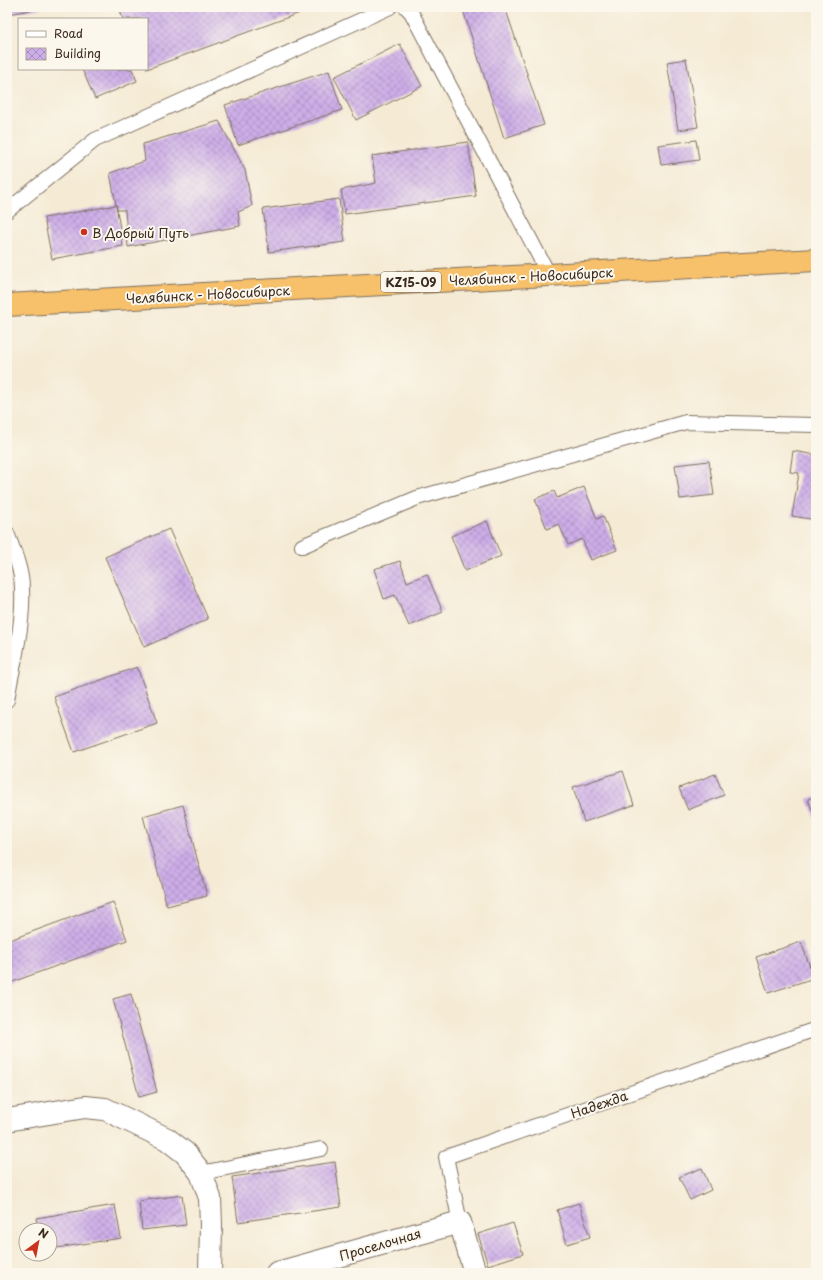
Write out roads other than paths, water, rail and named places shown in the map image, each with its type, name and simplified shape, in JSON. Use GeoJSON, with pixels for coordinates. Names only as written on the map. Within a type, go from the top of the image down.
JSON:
{"type":"FeatureCollection","features":[{"type":"Feature","properties":{"kind":"highway","name":"Челябинск - Новосибирск"},"geometry":{"type":"LineString","coordinates":[[7,305],[816,260]]}},
{"type":"Feature","properties":{"kind":"street"},"geometry":{"type":"LineString","coordinates":[[7,1120],[85,1107],[105,1109],[167,1139],[185,1153],[201,1173],[210,1198],[212,1225],[210,1273]]}},
{"type":"Feature","properties":{"kind":"street","name":"Проселочная"},"geometry":{"type":"LineString","coordinates":[[277,1273],[460,1222]]}},
{"type":"Feature","properties":{"kind":"street"},"geometry":{"type":"LineString","coordinates":[[460,1222],[475,1273]]}},
{"type":"Feature","properties":{"kind":"lane"},"geometry":{"type":"LineString","coordinates":[[7,211],[95,140],[390,7]]}},
{"type":"Feature","properties":{"kind":"lane"},"geometry":{"type":"LineString","coordinates":[[406,7],[411,12],[549,275]]}},
{"type":"Feature","properties":{"kind":"lane"},"geometry":{"type":"LineString","coordinates":[[302,546],[417,498],[686,422],[816,425]]}},
{"type":"Feature","properties":{"kind":"lane"},"geometry":{"type":"LineString","coordinates":[[7,532],[15,553],[22,587],[22,616],[7,700]]}},
{"type":"Feature","properties":{"kind":"lane","name":"Надежда"},"geometry":{"type":"LineString","coordinates":[[460,1222],[446,1157],[816,1029]]}},
{"type":"Feature","properties":{"kind":"lane"},"geometry":{"type":"LineString","coordinates":[[201,1173],[321,1149]]}},
{"type":"Feature","properties":{"kind":"place","name":"В Добрый Путь"},"geometry":{"type":"Point","coordinates":[84,232]}}]}
